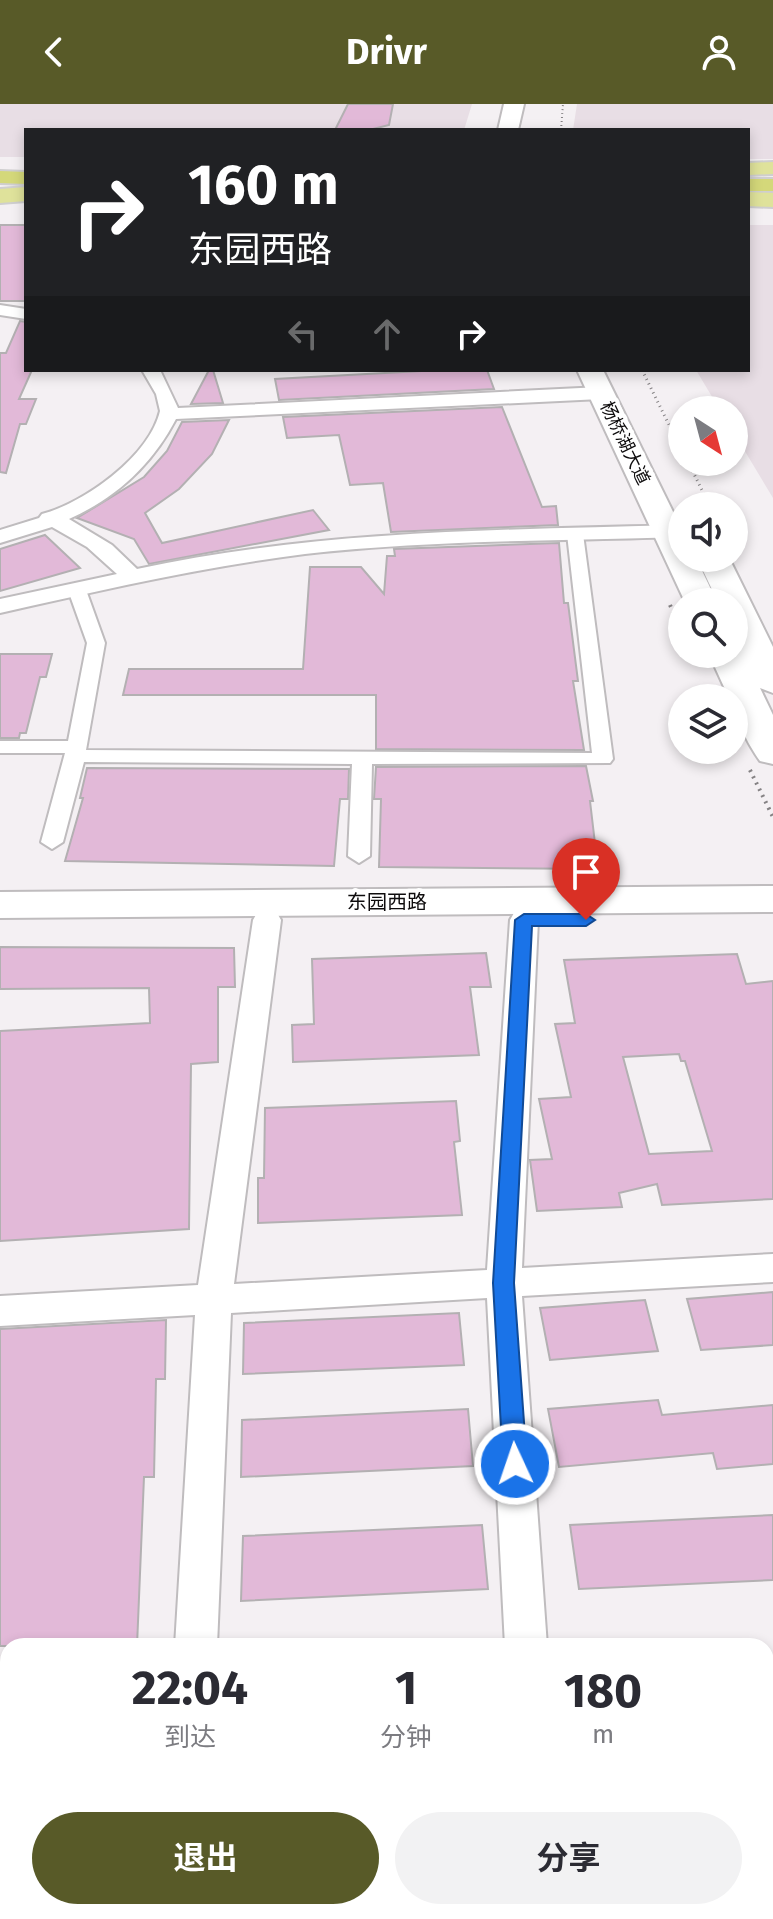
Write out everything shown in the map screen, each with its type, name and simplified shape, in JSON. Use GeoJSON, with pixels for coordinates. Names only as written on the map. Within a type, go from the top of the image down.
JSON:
{"type":"FeatureCollection","features":[{"type":"Feature","properties":{"kind":"highway"},"geometry":{"type":"LineString","coordinates":[[0,179],[24,179]]}},
{"type":"Feature","properties":{"kind":"main road"},"geometry":{"type":"LineString","coordinates":[[508,128],[514,104]]}},
{"type":"Feature","properties":{"kind":"main road"},"geometry":{"type":"LineString","coordinates":[[0,166],[24,166]]}},
{"type":"Feature","properties":{"kind":"main road"},"geometry":{"type":"LineString","coordinates":[[750,169],[773,168]]}},
{"type":"Feature","properties":{"kind":"main road"},"geometry":{"type":"LineString","coordinates":[[750,184],[773,184]]}},
{"type":"Feature","properties":{"kind":"main road"},"geometry":{"type":"LineString","coordinates":[[0,189],[24,192]]}},
{"type":"Feature","properties":{"kind":"main road"},"geometry":{"type":"LineString","coordinates":[[0,198],[24,192]]}},
{"type":"Feature","properties":{"kind":"main road"},"geometry":{"type":"LineString","coordinates":[[0,198],[24,201]]}},
{"type":"Feature","properties":{"kind":"main road"},"geometry":{"type":"LineString","coordinates":[[750,199],[773,200]]}},
{"type":"Feature","properties":{"kind":"main road","name":"杨桥湖大道"},"geometry":{"type":"LineString","coordinates":[[601,378],[641,415]]}},
{"type":"Feature","properties":{"kind":"main road","name":"杨桥湖大道"},"geometry":{"type":"LineString","coordinates":[[601,378],[668,518]]}},
{"type":"Feature","properties":{"kind":"main road"},"geometry":{"type":"LineString","coordinates":[[720,572],[773,682]]}},
{"type":"Feature","properties":{"kind":"main road"},"geometry":{"type":"LineString","coordinates":[[731,668],[760,758]]}},
{"type":"Feature","properties":{"kind":"main road","name":"东园西路"},"geometry":{"type":"LineString","coordinates":[[0,905],[773,899]]}},
{"type":"Feature","properties":{"kind":"main road","name":"东园西路"},"geometry":{"type":"LineString","coordinates":[[0,920],[773,920]]}},
{"type":"Feature","properties":{"kind":"street"},"geometry":{"type":"LineString","coordinates":[[0,310],[24,314]]}},
{"type":"Feature","properties":{"kind":"street"},"geometry":{"type":"LineString","coordinates":[[0,537],[49,518],[120,483],[149,452],[169,409],[152,372]]}},
{"type":"Feature","properties":{"kind":"street"},"geometry":{"type":"LineString","coordinates":[[169,409],[601,378]]}},
{"type":"Feature","properties":{"kind":"street"},"geometry":{"type":"LineString","coordinates":[[49,518],[84,533],[108,551],[132,577]]}},
{"type":"Feature","properties":{"kind":"street"},"geometry":{"type":"LineString","coordinates":[[0,606],[132,577],[305,548],[434,538],[668,531]]}},
{"type":"Feature","properties":{"kind":"street"},"geometry":{"type":"LineString","coordinates":[[0,747],[362,757],[603,759],[575,534]]}},
{"type":"Feature","properties":{"kind":"street"},"geometry":{"type":"LineString","coordinates":[[52,842],[76,751],[96,643],[77,590]]}},
{"type":"Feature","properties":{"kind":"street"},"geometry":{"type":"LineString","coordinates":[[359,856],[362,757]]}},
{"type":"Feature","properties":{"kind":"street"},"geometry":{"type":"LineString","coordinates":[[196,1638],[214,1299],[267,920]]}},
{"type":"Feature","properties":{"kind":"street"},"geometry":{"type":"LineString","coordinates":[[524,920],[504,1283],[526,1638]]}},
{"type":"Feature","properties":{"kind":"street"},"geometry":{"type":"LineString","coordinates":[[0,1311],[773,1268]]}},
{"type":"Feature","properties":{"kind":"path"},"geometry":{"type":"LineString","coordinates":[[561,128],[563,104]]}},
{"type":"Feature","properties":{"kind":"path"},"geometry":{"type":"LineString","coordinates":[[643,372],[668,423]]}},
{"type":"Feature","properties":{"kind":"path"},"geometry":{"type":"LineString","coordinates":[[760,758],[773,817]]}},
{"type":"Feature","properties":{"kind":"shaded area"},"geometry":{"type":"Polygon","coordinates":[[[0,104],[472,104],[465,128],[24,128],[24,157],[0,157],[0,104]]]}},
{"type":"Feature","properties":{"kind":"shaded area"},"geometry":{"type":"Polygon","coordinates":[[[577,104],[773,104],[773,159],[750,159],[750,128],[573,128],[577,104]]]}},
{"type":"Feature","properties":{"kind":"shaded area"},"geometry":{"type":"Polygon","coordinates":[[[750,225],[773,225],[773,498],[748,456],[748,396],[712,396],[697,372],[750,372],[750,225]]]}},
{"type":"Feature","properties":{"kind":"building"},"geometry":{"type":"Polygon","coordinates":[[[348,104],[393,104],[389,125],[336,128],[348,104]]]}},
{"type":"Feature","properties":{"kind":"building"},"geometry":{"type":"Polygon","coordinates":[[[0,225],[24,225],[24,301],[0,301],[0,225]]]}},
{"type":"Feature","properties":{"kind":"building"},"geometry":{"type":"Polygon","coordinates":[[[20,321],[24,322],[24,372],[31,372],[19,399],[36,399],[26,424],[20,424],[6,473],[0,472],[0,353],[6,353],[20,321]]]}},
{"type":"Feature","properties":{"kind":"building"},"geometry":{"type":"Polygon","coordinates":[[[208,372],[214,372],[223,403],[191,404],[208,372]]]}},
{"type":"Feature","properties":{"kind":"building"},"geometry":{"type":"Polygon","coordinates":[[[403,372],[488,372],[494,389],[279,400],[275,379],[403,372]]]}},
{"type":"Feature","properties":{"kind":"building"},"geometry":{"type":"Polygon","coordinates":[[[502,407],[542,507],[556,506],[558,525],[391,532],[383,483],[350,485],[339,435],[287,438],[283,417],[502,407]]]}},
{"type":"Feature","properties":{"kind":"building"},"geometry":{"type":"Polygon","coordinates":[[[229,420],[212,454],[179,489],[145,513],[162,543],[313,510],[329,530],[149,564],[134,539],[77,518],[144,477],[167,451],[182,422],[229,420]]]}},
{"type":"Feature","properties":{"kind":"building"},"geometry":{"type":"Polygon","coordinates":[[[45,535],[80,568],[0,591],[0,549],[45,535]]]}},
{"type":"Feature","properties":{"kind":"building"},"geometry":{"type":"Polygon","coordinates":[[[559,543],[564,603],[568,603],[578,681],[573,681],[584,750],[376,749],[376,695],[123,695],[129,669],[303,669],[310,567],[361,567],[384,594],[387,556],[395,556],[394,549],[559,543]]]}},
{"type":"Feature","properties":{"kind":"building"},"geometry":{"type":"Polygon","coordinates":[[[0,654],[52,654],[46,677],[40,677],[26,733],[20,733],[19,738],[0,738],[0,654]]]}},
{"type":"Feature","properties":{"kind":"building"},"geometry":{"type":"Polygon","coordinates":[[[586,766],[593,801],[590,801],[598,869],[379,867],[381,799],[374,799],[376,767],[586,766]]]}},
{"type":"Feature","properties":{"kind":"building"},"geometry":{"type":"Polygon","coordinates":[[[87,768],[349,769],[348,799],[340,799],[334,866],[65,861],[83,798],[80,798],[87,768]]]}},
{"type":"Feature","properties":{"kind":"building"},"geometry":{"type":"Polygon","coordinates":[[[0,947],[234,948],[235,987],[218,987],[218,1062],[191,1064],[189,1229],[0,1241],[0,1031],[150,1023],[149,988],[0,989],[0,947]]]}},
{"type":"Feature","properties":{"kind":"building"},"geometry":{"type":"Polygon","coordinates":[[[486,953],[491,987],[470,987],[479,1055],[293,1062],[292,1025],[314,1024],[312,959],[486,953]]]}},
{"type":"Feature","properties":{"kind":"building"},"geometry":{"type":"Polygon","coordinates":[[[737,954],[746,984],[773,981],[773,1199],[662,1205],[657,1184],[619,1193],[622,1207],[537,1211],[530,1160],[552,1159],[539,1099],[571,1097],[555,1024],[575,1023],[564,960],[737,954]],[[679,1054],[623,1057],[649,1154],[712,1151],[685,1061],[681,1061],[679,1054]]]}},
{"type":"Feature","properties":{"kind":"building"},"geometry":{"type":"Polygon","coordinates":[[[456,1101],[460,1141],[454,1142],[462,1215],[258,1223],[258,1178],[264,1178],[265,1108],[456,1101]]]}},
{"type":"Feature","properties":{"kind":"building"},"geometry":{"type":"Polygon","coordinates":[[[773,1292],[773,1345],[701,1350],[687,1299],[773,1292]]]}},
{"type":"Feature","properties":{"kind":"building"},"geometry":{"type":"Polygon","coordinates":[[[645,1300],[658,1351],[550,1360],[540,1308],[645,1300]]]}},
{"type":"Feature","properties":{"kind":"building"},"geometry":{"type":"Polygon","coordinates":[[[459,1313],[464,1365],[243,1374],[244,1323],[459,1313]]]}},
{"type":"Feature","properties":{"kind":"building"},"geometry":{"type":"Polygon","coordinates":[[[166,1320],[165,1379],[156,1379],[154,1477],[144,1477],[137,1638],[0,1638],[0,1329],[166,1320]]]}},
{"type":"Feature","properties":{"kind":"building"},"geometry":{"type":"Polygon","coordinates":[[[658,1400],[662,1415],[773,1405],[773,1464],[717,1469],[713,1453],[559,1467],[548,1409],[658,1400]]]}},
{"type":"Feature","properties":{"kind":"building"},"geometry":{"type":"Polygon","coordinates":[[[468,1409],[473,1466],[241,1477],[242,1420],[468,1409]]]}},
{"type":"Feature","properties":{"kind":"building"},"geometry":{"type":"Polygon","coordinates":[[[773,1515],[773,1580],[579,1589],[570,1525],[773,1515]]]}},
{"type":"Feature","properties":{"kind":"building"},"geometry":{"type":"Polygon","coordinates":[[[482,1525],[488,1589],[241,1601],[243,1536],[482,1525]]]}},
{"type":"Feature","properties":{"kind":"route"},"geometry":{"type":"LineString","coordinates":[[515,1464],[504,1283],[524,920],[586,920]]}}]}
